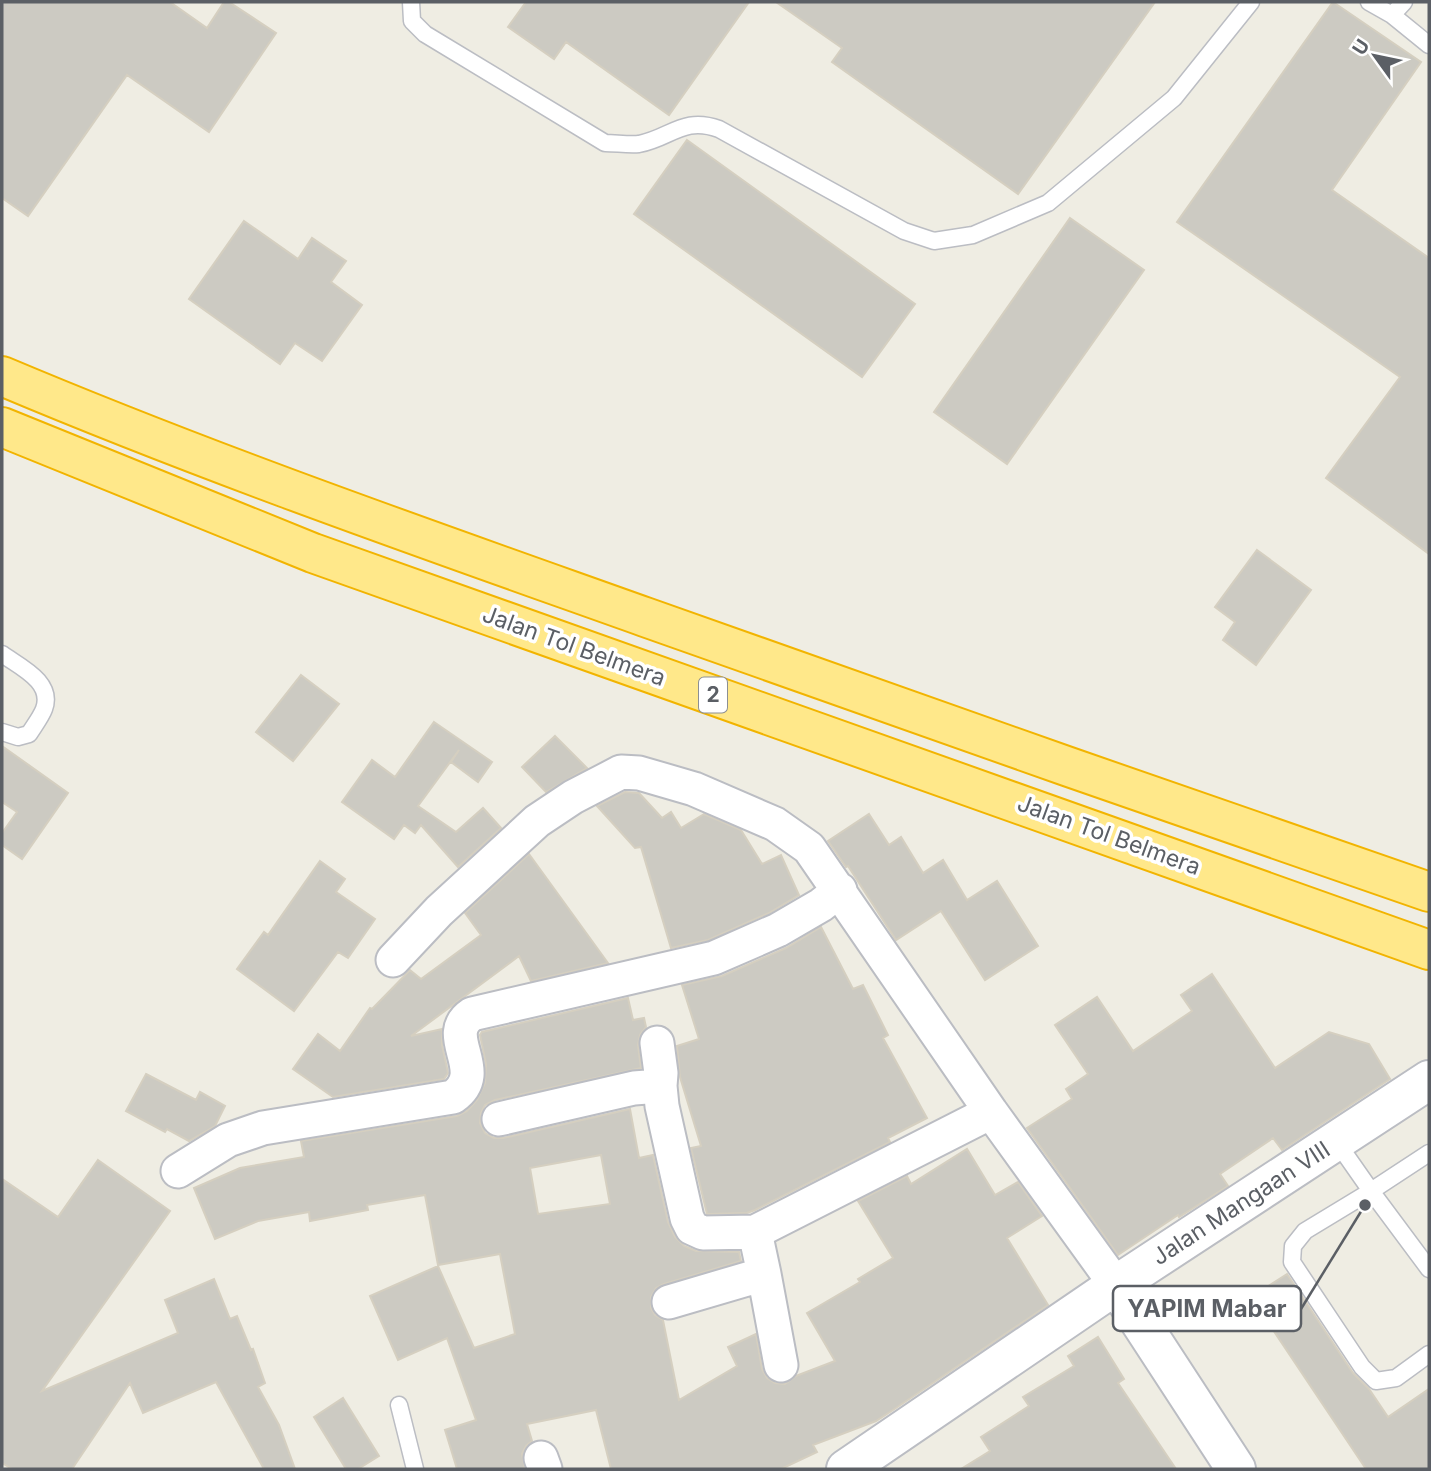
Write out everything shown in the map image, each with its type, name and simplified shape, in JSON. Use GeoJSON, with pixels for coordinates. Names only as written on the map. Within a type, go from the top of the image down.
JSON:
{"type":"FeatureCollection","features":[{"type":"Feature","properties":{"kind":"highway","name":"2"},"geometry":{"type":"LineString","coordinates":[[2,376],[326,504],[1094,777],[1429,892]]}},
{"type":"Feature","properties":{"kind":"highway","name":"Jalan Tol Belmera"},"geometry":{"type":"LineString","coordinates":[[2,427],[313,553],[1429,950]]}},
{"type":"Feature","properties":{"kind":"street"},"geometry":{"type":"LineString","coordinates":[[393,960],[439,911],[537,821],[584,790],[621,772],[639,773],[694,789],[775,824],[809,848],[991,1112],[1116,1285],[1236,1469]]}},
{"type":"Feature","properties":{"kind":"street"},"geometry":{"type":"LineString","coordinates":[[178,1171],[228,1140],[263,1128],[453,1097],[462,1091],[467,1083],[469,1073],[459,1032],[461,1025],[472,1014],[714,958],[778,930],[821,905],[839,890]]}},
{"type":"Feature","properties":{"kind":"street"},"geometry":{"type":"LineString","coordinates":[[657,1043],[662,1106],[681,1194],[692,1228],[703,1233],[755,1232],[991,1112]]}},
{"type":"Feature","properties":{"kind":"street","name":"Jalan Mangaan VIII"},"geometry":{"type":"LineString","coordinates":[[846,1469],[1116,1285],[1429,1080]]}},
{"type":"Feature","properties":{"kind":"street"},"geometry":{"type":"LineString","coordinates":[[499,1119],[623,1090],[660,1086]]}},
{"type":"Feature","properties":{"kind":"street"},"geometry":{"type":"LineString","coordinates":[[755,1232],[781,1365]]}},
{"type":"Feature","properties":{"kind":"street"},"geometry":{"type":"LineString","coordinates":[[668,1301],[765,1274]]}},
{"type":"Feature","properties":{"kind":"lane"},"geometry":{"type":"LineString","coordinates":[[411,2],[412,21],[425,34],[605,143],[639,144],[691,124],[706,124],[904,231],[934,241],[973,235],[1048,203],[1174,98],[1251,2]]}},
{"type":"Feature","properties":{"kind":"lane"},"geometry":{"type":"LineString","coordinates":[[1369,2],[1392,15],[1429,45]]}},
{"type":"Feature","properties":{"kind":"lane"},"geometry":{"type":"LineString","coordinates":[[1392,15],[1404,2]]}},
{"type":"Feature","properties":{"kind":"lane"},"geometry":{"type":"LineString","coordinates":[[2,654],[38,680],[46,694],[44,709],[29,734],[18,737],[2,732]]}},
{"type":"Feature","properties":{"kind":"lane"},"geometry":{"type":"LineString","coordinates":[[1336,1141],[1429,1269]]}},
{"type":"Feature","properties":{"kind":"lane"},"geometry":{"type":"LineString","coordinates":[[1429,1153],[1305,1231],[1293,1246],[1292,1262],[1362,1367],[1376,1381],[1396,1378],[1429,1354]]}},
{"type":"Feature","properties":{"kind":"lane"},"geometry":{"type":"LineString","coordinates":[[399,1405],[415,1469]]}},
{"type":"Feature","properties":{"kind":"building"},"geometry":{"type":"Polygon","coordinates":[[[2,2],[170,2],[207,28],[224,2],[229,2],[276,33],[209,132],[127,75],[28,216],[2,198],[2,2]]]}},
{"type":"Feature","properties":{"kind":"building"},"geometry":{"type":"Polygon","coordinates":[[[526,2],[749,2],[669,115],[566,42],[554,59],[508,27],[526,2]]]}},
{"type":"Feature","properties":{"kind":"building"},"geometry":{"type":"Polygon","coordinates":[[[776,2],[1155,2],[1018,194],[832,62],[842,48],[776,2]]]}},
{"type":"Feature","properties":{"kind":"building"},"geometry":{"type":"Polygon","coordinates":[[[1333,2],[1421,62],[1332,190],[1429,258],[1429,554],[1326,478],[1400,377],[1177,222],[1333,2]]]}},
{"type":"Feature","properties":{"kind":"building"},"geometry":{"type":"Polygon","coordinates":[[[687,140],[915,304],[862,377],[634,214],[687,140]]]}},
{"type":"Feature","properties":{"kind":"building"},"geometry":{"type":"Polygon","coordinates":[[[1070,218],[1144,270],[1007,464],[934,412],[1070,218]]]}},
{"type":"Feature","properties":{"kind":"building"},"geometry":{"type":"Polygon","coordinates":[[[244,221],[298,259],[312,238],[346,261],[331,282],[362,305],[322,361],[295,343],[280,364],[189,299],[244,221]]]}},
{"type":"Feature","properties":{"kind":"building"},"geometry":{"type":"Polygon","coordinates":[[[1257,550],[1311,590],[1256,665],[1223,640],[1235,622],[1215,607],[1257,550]]]}},
{"type":"Feature","properties":{"kind":"building"},"geometry":{"type":"Polygon","coordinates":[[[301,675],[339,704],[293,761],[256,732],[301,675]]]}},
{"type":"Feature","properties":{"kind":"building"},"geometry":{"type":"Polygon","coordinates":[[[434,722],[492,762],[478,782],[451,762],[459,750],[418,806],[456,832],[483,808],[501,828],[458,867],[421,825],[415,833],[404,825],[394,839],[342,802],[372,760],[395,777],[434,722]]]}},
{"type":"Feature","properties":{"kind":"building"},"geometry":{"type":"Polygon","coordinates":[[[555,736],[587,768],[546,792],[522,767],[555,736]]]}},
{"type":"Feature","properties":{"kind":"building"},"geometry":{"type":"Polygon","coordinates":[[[2,746],[68,793],[22,859],[2,845],[2,833],[17,812],[2,802],[2,746]]]}},
{"type":"Feature","properties":{"kind":"building"},"geometry":{"type":"Polygon","coordinates":[[[625,792],[639,793],[662,818],[671,812],[681,828],[704,814],[741,830],[762,864],[781,855],[799,895],[769,913],[708,940],[671,948],[641,847],[635,848],[597,806],[625,792]]]}},
{"type":"Feature","properties":{"kind":"building"},"geometry":{"type":"Polygon","coordinates":[[[869,814],[889,845],[901,837],[923,873],[943,860],[967,900],[997,881],[1038,946],[985,980],[941,911],[896,940],[848,866],[846,867],[828,841],[869,814]]]}},
{"type":"Feature","properties":{"kind":"building"},"geometry":{"type":"Polygon","coordinates":[[[529,854],[608,963],[531,981],[519,956],[411,1036],[442,1029],[442,1045],[448,1073],[444,1079],[333,1097],[293,1069],[318,1034],[340,1051],[370,1008],[372,1009],[410,970],[421,979],[481,935],[465,913],[529,854]]]}},
{"type":"Feature","properties":{"kind":"building"},"geometry":{"type":"Polygon","coordinates":[[[320,861],[345,879],[336,892],[375,919],[348,958],[338,952],[294,1011],[237,969],[264,932],[268,935],[320,861]]]}},
{"type":"Feature","properties":{"kind":"building"},"geometry":{"type":"Polygon","coordinates":[[[821,927],[853,989],[863,985],[888,1035],[883,1038],[927,1118],[888,1138],[890,1142],[755,1210],[747,1213],[707,1214],[691,1148],[701,1146],[680,1077],[677,1046],[699,1039],[682,985],[722,976],[786,948],[821,927]]]}},
{"type":"Feature","properties":{"kind":"building"},"geometry":{"type":"Polygon","coordinates":[[[1212,974],[1275,1068],[1329,1032],[1369,1044],[1390,1079],[1282,1150],[1273,1138],[1220,1174],[1228,1186],[1118,1255],[1027,1128],[1072,1099],[1066,1089],[1088,1074],[1055,1025],[1097,997],[1133,1051],[1192,1011],[1181,995],[1212,974]]]}},
{"type":"Feature","properties":{"kind":"building"},"geometry":{"type":"Polygon","coordinates":[[[628,998],[633,1020],[644,1018],[646,1027],[640,1035],[638,1045],[641,1068],[495,1100],[485,1105],[480,1123],[485,1133],[494,1138],[503,1138],[630,1109],[639,1158],[653,1155],[668,1222],[675,1237],[684,1246],[696,1251],[739,1252],[741,1261],[664,1284],[656,1288],[651,1297],[651,1308],[655,1315],[663,1320],[679,1400],[737,1366],[728,1347],[756,1334],[762,1369],[767,1378],[775,1383],[785,1384],[796,1376],[835,1361],[807,1313],[860,1282],[858,1279],[893,1258],[858,1201],[907,1176],[911,1184],[967,1149],[995,1195],[1018,1182],[1042,1216],[1007,1238],[1048,1305],[876,1421],[813,1445],[817,1452],[781,1469],[611,1469],[596,1410],[527,1424],[532,1441],[522,1454],[525,1469],[457,1469],[445,1430],[476,1420],[447,1338],[398,1360],[370,1296],[438,1266],[474,1348],[515,1334],[500,1254],[438,1265],[425,1195],[367,1205],[368,1210],[310,1221],[309,1212],[258,1221],[215,1239],[194,1188],[240,1168],[304,1157],[301,1141],[457,1116],[467,1111],[477,1100],[485,1083],[486,1064],[480,1035],[482,1032],[628,998]],[[601,1155],[530,1168],[538,1214],[610,1204],[601,1155]]]}},
{"type":"Feature","properties":{"kind":"building"},"geometry":{"type":"Polygon","coordinates":[[[146,1074],[196,1100],[200,1092],[225,1106],[215,1126],[189,1141],[167,1129],[165,1132],[126,1111],[146,1074]]]}},
{"type":"Feature","properties":{"kind":"building"},"geometry":{"type":"Polygon","coordinates":[[[98,1160],[170,1211],[42,1391],[178,1333],[165,1300],[214,1279],[230,1319],[237,1316],[251,1350],[253,1349],[265,1383],[258,1387],[279,1425],[295,1469],[264,1469],[216,1382],[143,1413],[130,1383],[72,1469],[12,1469],[2,1463],[2,1179],[58,1217],[98,1160]]]}},
{"type":"Feature","properties":{"kind":"building"},"geometry":{"type":"Polygon","coordinates":[[[1287,1274],[1353,1373],[1369,1389],[1388,1417],[1429,1389],[1429,1469],[1366,1469],[1251,1297],[1287,1274]]]}},
{"type":"Feature","properties":{"kind":"building"},"geometry":{"type":"Polygon","coordinates":[[[1098,1337],[1124,1379],[1118,1383],[1176,1469],[961,1469],[990,1451],[981,1437],[1029,1406],[1023,1397],[1074,1366],[1068,1356],[1098,1337]]]}},
{"type":"Feature","properties":{"kind":"building"},"geometry":{"type":"Polygon","coordinates":[[[343,1398],[379,1456],[358,1469],[346,1469],[314,1417],[343,1398]]]}},
{"type":"Feature","properties":{"kind":"place","name":"YAPIM Mabar"},"geometry":{"type":"Point","coordinates":[1365,1205]}}]}
